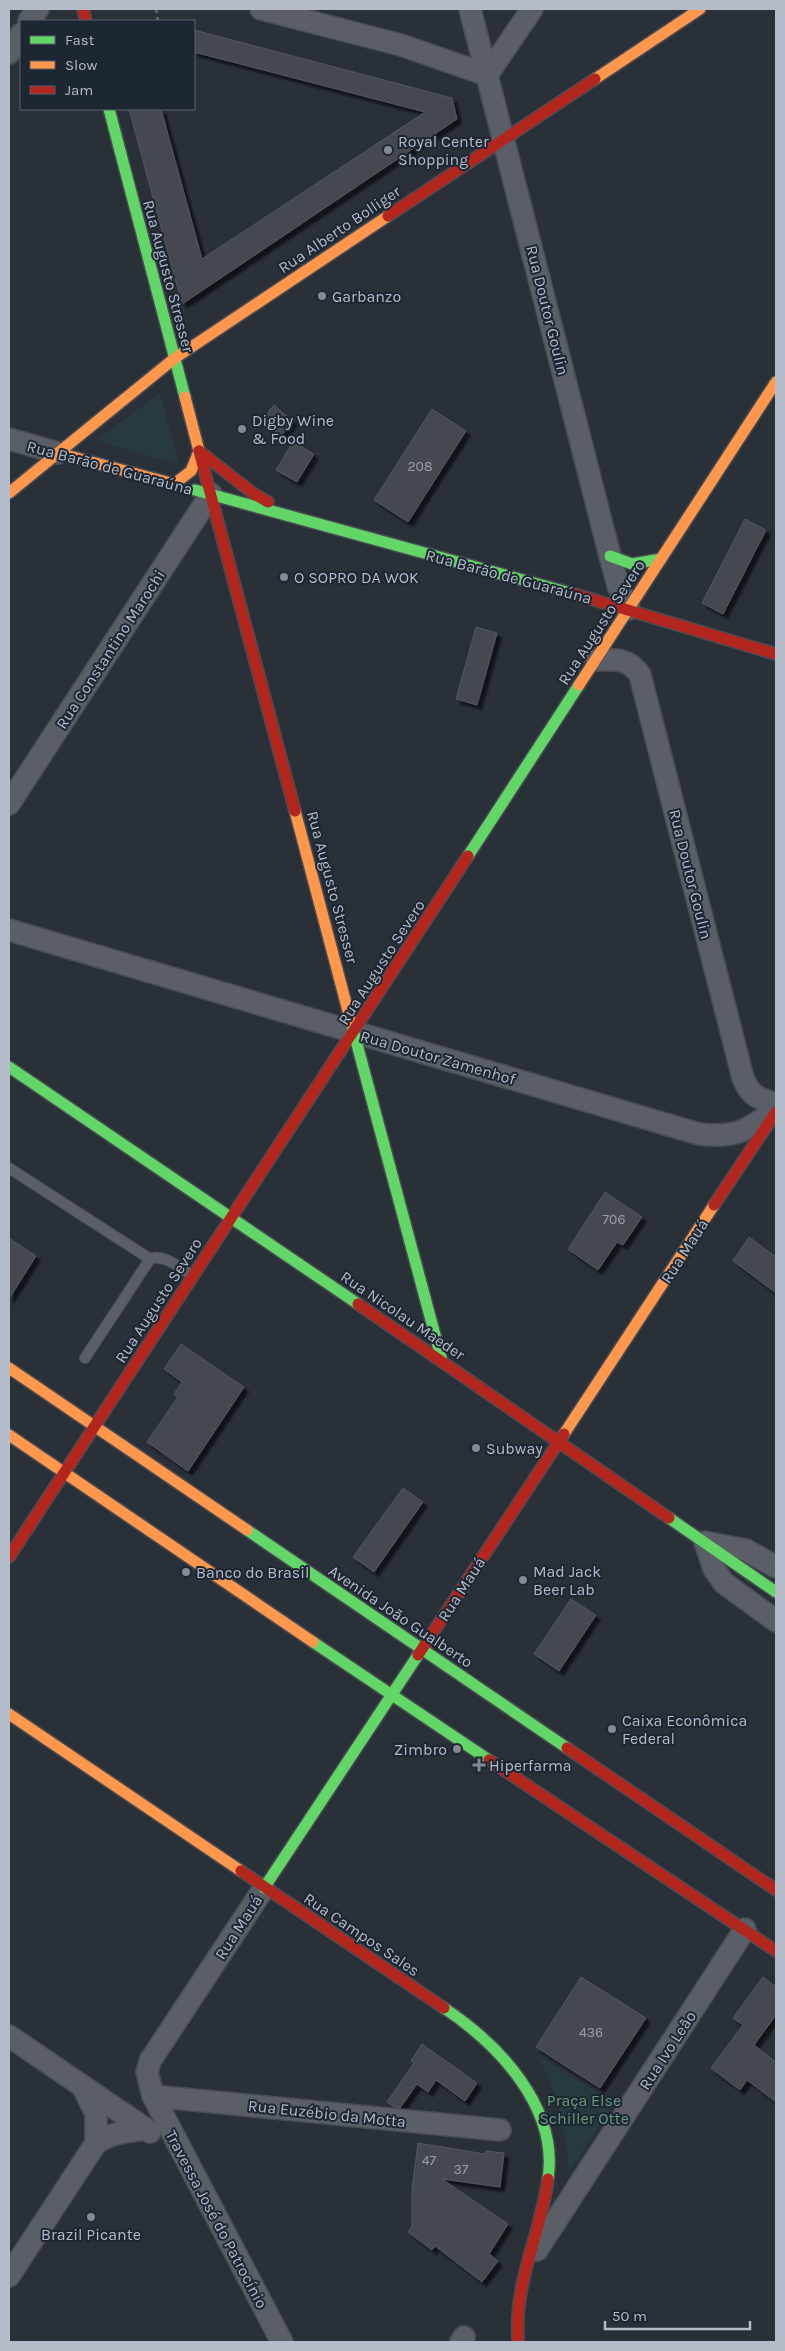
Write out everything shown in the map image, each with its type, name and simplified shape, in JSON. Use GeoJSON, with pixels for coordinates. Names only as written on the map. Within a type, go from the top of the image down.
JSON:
{"type":"FeatureCollection","features":[{"type":"Feature","properties":{"kind":"main road","name":"Rua Alberto Bolliger"},"geometry":{"type":"LineString","coordinates":[[9,493],[175,358],[700,9]]}},
{"type":"Feature","properties":{"kind":"main road","name":"Rua Augusto Stresser"},"geometry":{"type":"LineString","coordinates":[[109,110],[442,1361]]}},
{"type":"Feature","properties":{"kind":"main road","name":"Rua Augusto Severo"},"geometry":{"type":"LineString","coordinates":[[9,1557],[354,1032],[776,382]]}},
{"type":"Feature","properties":{"kind":"main road"},"geometry":{"type":"LineString","coordinates":[[89,451],[92,431],[100,419]]}},
{"type":"Feature","properties":{"kind":"main road"},"geometry":{"type":"LineString","coordinates":[[174,484],[191,471],[199,450]]}},
{"type":"Feature","properties":{"kind":"main road","name":"Rua Barão de Guaraúna"},"geometry":{"type":"LineString","coordinates":[[199,450],[254,494],[327,527]]}},
{"type":"Feature","properties":{"kind":"main road","name":"Rua Barão de Guaraúna"},"geometry":{"type":"LineString","coordinates":[[58,452],[89,451],[174,484],[629,609],[776,654]]}},
{"type":"Feature","properties":{"kind":"main road"},"geometry":{"type":"LineString","coordinates":[[610,556],[632,564],[661,559]]}},
{"type":"Feature","properties":{"kind":"main road","name":"Rua Nicolau Maeder"},"geometry":{"type":"LineString","coordinates":[[9,1067],[442,1361],[776,1592]]}},
{"type":"Feature","properties":{"kind":"main road","name":"Rua Mauá"},"geometry":{"type":"LineString","coordinates":[[264,1888],[776,1111]]}},
{"type":"Feature","properties":{"kind":"main road","name":"Avenida João Gualberto"},"geometry":{"type":"LineString","coordinates":[[9,1368],[775,1886]]}},
{"type":"Feature","properties":{"kind":"main road"},"geometry":{"type":"LineString","coordinates":[[9,1435],[391,1696],[776,1951]]}},
{"type":"Feature","properties":{"kind":"main road","name":"Rua Campos Sales"},"geometry":{"type":"LineString","coordinates":[[9,1714],[466,2023],[492,2044],[520,2077],[539,2114],[547,2140],[549,2164],[545,2203],[523,2271],[516,2309],[518,2342]]}},
{"type":"Feature","properties":{"kind":"street"},"geometry":{"type":"LineString","coordinates":[[31,20],[38,9]]}},
{"type":"Feature","properties":{"kind":"street"},"geometry":{"type":"LineString","coordinates":[[261,9],[401,45],[487,75],[532,9]]}},
{"type":"Feature","properties":{"kind":"street","name":"Rua Doutor Goulin"},"geometry":{"type":"LineString","coordinates":[[470,9],[610,556],[618,586],[629,609]]}},
{"type":"Feature","properties":{"kind":"street"},"geometry":{"type":"LineString","coordinates":[[9,53],[20,36]]}},
{"type":"Feature","properties":{"kind":"street","name":"Rua Barão de Guaraúna"},"geometry":{"type":"LineString","coordinates":[[9,439],[58,452]]}},
{"type":"Feature","properties":{"kind":"street","name":"Rua Constantino Marochi"},"geometry":{"type":"LineString","coordinates":[[9,804],[211,494]]}},
{"type":"Feature","properties":{"kind":"street","name":"Rua Doutor Goulin"},"geometry":{"type":"LineString","coordinates":[[596,660],[617,659],[626,662],[635,667],[640,675],[743,1078],[748,1090],[756,1098],[776,1104]]}},
{"type":"Feature","properties":{"kind":"street","name":"Rua Doutor Zamenhof"},"geometry":{"type":"LineString","coordinates":[[9,930],[699,1134],[716,1136],[734,1135],[751,1128],[776,1111]]}},
{"type":"Feature","properties":{"kind":"street"},"geometry":{"type":"LineString","coordinates":[[776,1567],[746,1550],[705,1542],[714,1569],[724,1583],[776,1621]]}},
{"type":"Feature","properties":{"kind":"street","name":"Rua Mauá"},"geometry":{"type":"LineString","coordinates":[[153,2096],[147,2072],[150,2062],[264,1888]]}},
{"type":"Feature","properties":{"kind":"street","name":"Rua Ivo Leão"},"geometry":{"type":"LineString","coordinates":[[523,2271],[746,1930]]}},
{"type":"Feature","properties":{"kind":"street"},"geometry":{"type":"LineString","coordinates":[[9,2036],[182,2153]]}},
{"type":"Feature","properties":{"kind":"street"},"geometry":{"type":"LineString","coordinates":[[83,2086],[96,2114],[96,2143]]}},
{"type":"Feature","properties":{"kind":"street","name":"Rua Euzébio da Motta"},"geometry":{"type":"LineString","coordinates":[[153,2096],[500,2130]]}},
{"type":"Feature","properties":{"kind":"street","name":"Travessa José do Patrocínio"},"geometry":{"type":"LineString","coordinates":[[153,2096],[282,2342]]}},
{"type":"Feature","properties":{"kind":"street"},"geometry":{"type":"LineString","coordinates":[[9,2276],[96,2143],[105,2137],[118,2133],[146,2129]]}},
{"type":"Feature","properties":{"kind":"lane"},"geometry":{"type":"LineString","coordinates":[[9,1168],[150,1259]]}},
{"type":"Feature","properties":{"kind":"lane"},"geometry":{"type":"LineString","coordinates":[[85,1358],[150,1259],[156,1256],[163,1258],[193,1276]]}},
{"type":"Feature","properties":{"kind":"green space"},"geometry":{"type":"Polygon","coordinates":[[[160,393],[179,465],[96,440],[160,393]]]}},
{"type":"Feature","properties":{"kind":"green space","name":"Praça Else Schiller Otte"},"geometry":{"type":"Polygon","coordinates":[[[539,2057],[615,2102],[569,2172],[566,2140],[560,2113],[552,2086],[539,2057]]]}},
{"type":"Feature","properties":{"kind":"building","name":"Royal Center Shopping"},"geometry":{"type":"Polygon","coordinates":[[[195,30],[452,98],[457,119],[182,304],[129,110],[161,110],[202,259],[425,112],[195,52],[195,30]]]}},
{"type":"Feature","properties":{"kind":"building"},"geometry":{"type":"Polygon","coordinates":[[[274,405],[293,421],[281,436],[262,420],[274,405]]]}},
{"type":"Feature","properties":{"kind":"building"},"geometry":{"type":"Polygon","coordinates":[[[432,409],[466,431],[408,522],[374,500],[432,409]]]}},
{"type":"Feature","properties":{"kind":"building"},"geometry":{"type":"Polygon","coordinates":[[[293,442],[314,454],[297,482],[276,470],[293,442]]]}},
{"type":"Feature","properties":{"kind":"building"},"geometry":{"type":"Polygon","coordinates":[[[745,519],[766,530],[723,614],[702,603],[745,519]]]}},
{"type":"Feature","properties":{"kind":"building"},"geometry":{"type":"Polygon","coordinates":[[[476,627],[497,633],[477,705],[456,699],[476,627]]]}},
{"type":"Feature","properties":{"kind":"building"},"geometry":{"type":"Polygon","coordinates":[[[605,1192],[642,1217],[623,1245],[617,1242],[598,1270],[568,1249],[605,1192]]]}},
{"type":"Feature","properties":{"kind":"building"},"geometry":{"type":"Polygon","coordinates":[[[749,1237],[776,1257],[776,1293],[733,1261],[749,1237]]]}},
{"type":"Feature","properties":{"kind":"building"},"geometry":{"type":"Polygon","coordinates":[[[9,1238],[36,1256],[9,1299],[9,1238]]]}},
{"type":"Feature","properties":{"kind":"building"},"geometry":{"type":"Polygon","coordinates":[[[181,1344],[244,1387],[188,1471],[147,1442],[178,1397],[174,1394],[182,1382],[164,1369],[181,1344]]]}},
{"type":"Feature","properties":{"kind":"building"},"geometry":{"type":"Polygon","coordinates":[[[403,1488],[423,1502],[374,1572],[353,1557],[403,1488]]]}},
{"type":"Feature","properties":{"kind":"building"},"geometry":{"type":"Polygon","coordinates":[[[571,1599],[596,1615],[559,1671],[534,1654],[571,1599]]]}},
{"type":"Feature","properties":{"kind":"building"},"geometry":{"type":"Polygon","coordinates":[[[581,1977],[646,2018],[600,2088],[536,2047],[581,1977]]]}},
{"type":"Feature","properties":{"kind":"building"},"geometry":{"type":"Polygon","coordinates":[[[763,1977],[776,1987],[776,2015],[754,2045],[776,2062],[776,2102],[747,2080],[740,2090],[711,2068],[743,2025],[733,2018],[763,1977]]]}},
{"type":"Feature","properties":{"kind":"building"},"geometry":{"type":"Polygon","coordinates":[[[422,2044],[477,2083],[465,2101],[436,2080],[428,2092],[417,2084],[400,2108],[394,2107],[387,2102],[414,2063],[411,2061],[422,2044]]]}},
{"type":"Feature","properties":{"kind":"building"},"geometry":{"type":"Polygon","coordinates":[[[418,2143],[485,2154],[486,2151],[504,2153],[500,2187],[442,2179],[508,2224],[489,2254],[498,2261],[482,2282],[435,2246],[432,2250],[408,2232],[412,2226],[412,2190],[418,2143]]]}},
{"type":"Feature","properties":{"kind":"traffic: fast"},"geometry":{"type":"LineString","coordinates":[[109,110],[185,397]]}},
{"type":"Feature","properties":{"kind":"traffic: fast"},"geometry":{"type":"LineString","coordinates":[[195,490],[574,594]]}},
{"type":"Feature","properties":{"kind":"traffic: fast"},"geometry":{"type":"LineString","coordinates":[[610,556],[632,564],[661,559]]}},
{"type":"Feature","properties":{"kind":"traffic: fast"},"geometry":{"type":"LineString","coordinates":[[468,856],[579,685]]}},
{"type":"Feature","properties":{"kind":"traffic: fast"},"geometry":{"type":"LineString","coordinates":[[351,1022],[442,1361]]}},
{"type":"Feature","properties":{"kind":"traffic: fast"},"geometry":{"type":"LineString","coordinates":[[9,1067],[358,1304]]}},
{"type":"Feature","properties":{"kind":"traffic: fast"},"geometry":{"type":"LineString","coordinates":[[669,1518],[776,1592]]}},
{"type":"Feature","properties":{"kind":"traffic: fast"},"geometry":{"type":"LineString","coordinates":[[247,1530],[567,1748]]}},
{"type":"Feature","properties":{"kind":"traffic: fast"},"geometry":{"type":"LineString","coordinates":[[313,1642],[489,1760]]}},
{"type":"Feature","properties":{"kind":"traffic: fast"},"geometry":{"type":"LineString","coordinates":[[264,1888],[418,1655]]}},
{"type":"Feature","properties":{"kind":"traffic: fast"},"geometry":{"type":"LineString","coordinates":[[444,2008],[485,2040],[504,2059],[534,2103],[544,2127],[549,2152],[548,2179]]}},
{"type":"Feature","properties":{"kind":"traffic: slow"},"geometry":{"type":"LineString","coordinates":[[595,79],[700,9]]}},
{"type":"Feature","properties":{"kind":"traffic: slow"},"geometry":{"type":"LineString","coordinates":[[58,453],[175,358],[388,216]]}},
{"type":"Feature","properties":{"kind":"traffic: slow"},"geometry":{"type":"LineString","coordinates":[[579,685],[776,382]]}},
{"type":"Feature","properties":{"kind":"traffic: slow"},"geometry":{"type":"LineString","coordinates":[[9,493],[58,453],[174,484],[191,471],[199,451],[185,397]]}},
{"type":"Feature","properties":{"kind":"traffic: slow"},"geometry":{"type":"LineString","coordinates":[[295,811],[351,1022]]}},
{"type":"Feature","properties":{"kind":"traffic: slow"},"geometry":{"type":"LineString","coordinates":[[564,1434],[714,1205]]}},
{"type":"Feature","properties":{"kind":"traffic: slow"},"geometry":{"type":"LineString","coordinates":[[9,1368],[247,1530]]}},
{"type":"Feature","properties":{"kind":"traffic: slow"},"geometry":{"type":"LineString","coordinates":[[9,1435],[313,1642]]}},
{"type":"Feature","properties":{"kind":"traffic: slow"},"geometry":{"type":"LineString","coordinates":[[9,1714],[241,1871]]}},
{"type":"Feature","properties":{"kind":"traffic: jam"},"geometry":{"type":"LineString","coordinates":[[83,9],[86,20]]}},
{"type":"Feature","properties":{"kind":"traffic: jam"},"geometry":{"type":"LineString","coordinates":[[388,216],[595,79]]}},
{"type":"Feature","properties":{"kind":"traffic: jam"},"geometry":{"type":"LineString","coordinates":[[199,451],[295,811]]}},
{"type":"Feature","properties":{"kind":"traffic: jam"},"geometry":{"type":"LineString","coordinates":[[199,451],[254,494],[268,502]]}},
{"type":"Feature","properties":{"kind":"traffic: jam"},"geometry":{"type":"LineString","coordinates":[[574,594],[776,654]]}},
{"type":"Feature","properties":{"kind":"traffic: jam"},"geometry":{"type":"LineString","coordinates":[[231,1218],[468,856]]}},
{"type":"Feature","properties":{"kind":"traffic: jam"},"geometry":{"type":"LineString","coordinates":[[714,1205],[776,1112]]}},
{"type":"Feature","properties":{"kind":"traffic: jam"},"geometry":{"type":"LineString","coordinates":[[9,1557],[231,1218]]}},
{"type":"Feature","properties":{"kind":"traffic: jam"},"geometry":{"type":"LineString","coordinates":[[358,1304],[669,1518]]}},
{"type":"Feature","properties":{"kind":"traffic: jam"},"geometry":{"type":"LineString","coordinates":[[418,1655],[564,1434]]}},
{"type":"Feature","properties":{"kind":"traffic: jam"},"geometry":{"type":"LineString","coordinates":[[567,1748],[776,1890]]}},
{"type":"Feature","properties":{"kind":"traffic: jam"},"geometry":{"type":"LineString","coordinates":[[489,1760],[776,1951]]}},
{"type":"Feature","properties":{"kind":"traffic: jam"},"geometry":{"type":"LineString","coordinates":[[241,1871],[444,2008]]}},
{"type":"Feature","properties":{"kind":"traffic: jam"},"geometry":{"type":"LineString","coordinates":[[518,2342],[520,2299],[548,2179]]}},
{"type":"Feature","properties":{"kind":"place","name":"Royal Center Shopping"},"geometry":{"type":"Point","coordinates":[388,150]}},
{"type":"Feature","properties":{"kind":"place","name":"Garbanzo"},"geometry":{"type":"Point","coordinates":[322,296]}},
{"type":"Feature","properties":{"kind":"place","name":"Digby Wine & Food"},"geometry":{"type":"Point","coordinates":[242,429]}},
{"type":"Feature","properties":{"kind":"place","name":"O SOPRO DA WOK"},"geometry":{"type":"Point","coordinates":[284,577]}},
{"type":"Feature","properties":{"kind":"place","name":"Subway"},"geometry":{"type":"Point","coordinates":[476,1448]}},
{"type":"Feature","properties":{"kind":"place","name":"Banco do Brasil"},"geometry":{"type":"Point","coordinates":[186,1572]}},
{"type":"Feature","properties":{"kind":"place","name":"Mad Jack Beer Lab"},"geometry":{"type":"Point","coordinates":[523,1580]}},
{"type":"Feature","properties":{"kind":"place","name":"Caixa Econômica Federal"},"geometry":{"type":"Point","coordinates":[612,1729]}},
{"type":"Feature","properties":{"kind":"place","name":"Zimbro"},"geometry":{"type":"Point","coordinates":[457,1749]}},
{"type":"Feature","properties":{"kind":"place","name":"Hiperfarma"},"geometry":{"type":"Point","coordinates":[479,1765]}},
{"type":"Feature","properties":{"kind":"place","name":"Brazil Picante"},"geometry":{"type":"Point","coordinates":[91,2217]}}]}
